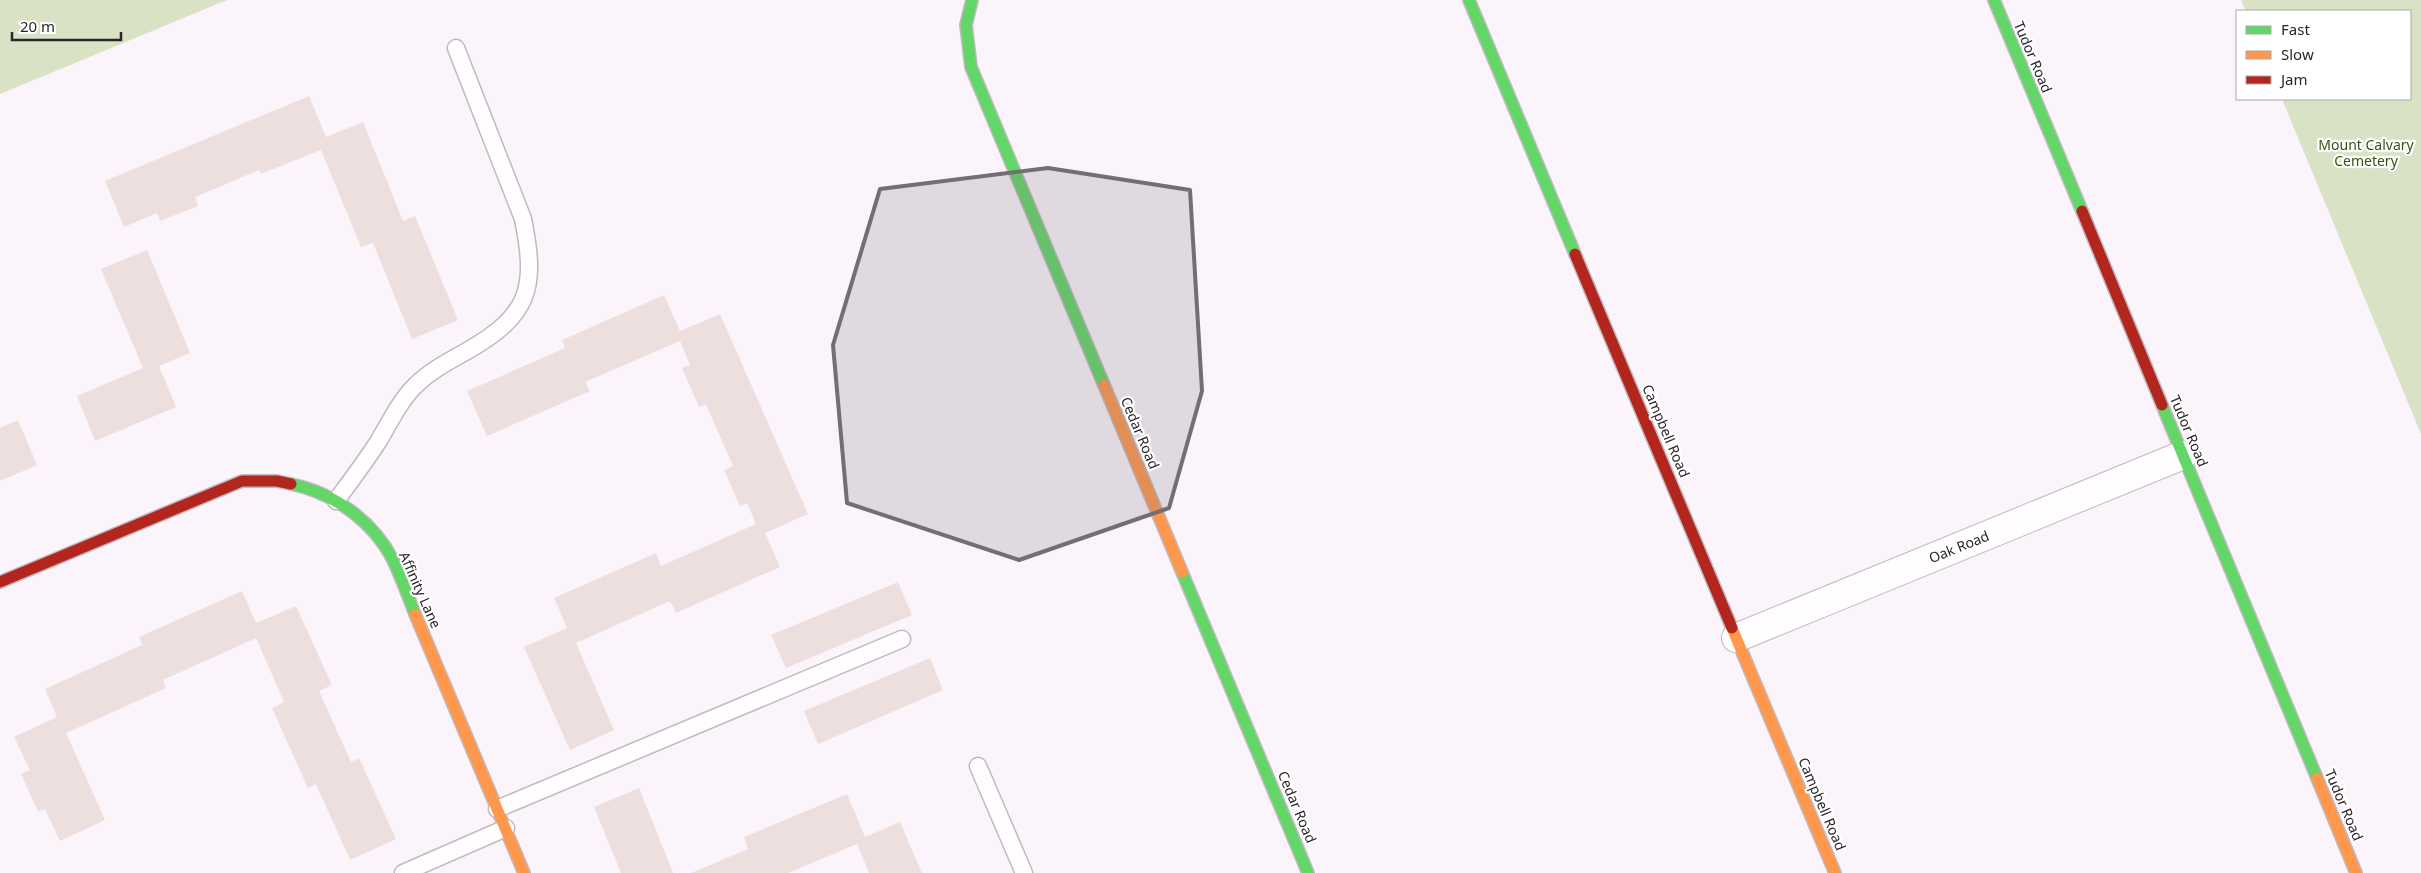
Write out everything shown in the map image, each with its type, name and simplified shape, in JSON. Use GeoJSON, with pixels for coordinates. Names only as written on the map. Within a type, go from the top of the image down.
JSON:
{"type":"FeatureCollection","features":[{"type":"Feature","properties":{"kind":"street","name":"Cedar Road"},"geometry":{"type":"LineString","coordinates":[[972,0],[966,25],[971,66],[1308,873]]}},
{"type":"Feature","properties":{"kind":"street","name":"Campbell Road"},"geometry":{"type":"LineString","coordinates":[[1469,0],[1835,873]]}},
{"type":"Feature","properties":{"kind":"street","name":"Tudor Road"},"geometry":{"type":"LineString","coordinates":[[1994,0],[2356,873]]}},
{"type":"Feature","properties":{"kind":"street","name":"Oak Road"},"geometry":{"type":"LineString","coordinates":[[1736,638],[2183,455]]}},
{"type":"Feature","properties":{"kind":"street","name":"Affinity Lane"},"geometry":{"type":"LineString","coordinates":[[0,582],[242,481],[277,481],[311,488],[336,501],[369,526],[392,559],[524,873]]}},
{"type":"Feature","properties":{"kind":"lane"},"geometry":{"type":"LineString","coordinates":[[336,501],[415,385],[441,366],[497,331],[514,316],[525,299],[530,276],[529,248],[523,219],[456,48]]}},
{"type":"Feature","properties":{"kind":"lane"},"geometry":{"type":"LineString","coordinates":[[497,809],[902,639]]}},
{"type":"Feature","properties":{"kind":"lane"},"geometry":{"type":"LineString","coordinates":[[978,766],[1024,873]]}},
{"type":"Feature","properties":{"kind":"lane"},"geometry":{"type":"LineString","coordinates":[[403,873],[506,828]]}},
{"type":"Feature","properties":{"kind":"highlighted area"},"geometry":{"type":"Polygon","coordinates":[[[1048,168],[1190,190],[1202,391],[1169,508],[1019,560],[847,503],[833,345],[880,189],[1048,168]]]}},
{"type":"Feature","properties":{"kind":"green space"},"geometry":{"type":"Polygon","coordinates":[[[0,0],[227,0],[0,94],[0,0]]]}},
{"type":"Feature","properties":{"kind":"green space","name":"Mount Calvary Cemetery"},"geometry":{"type":"Polygon","coordinates":[[[2241,0],[2421,0],[2421,434],[2282,100],[2411,100],[2411,10],[2246,10],[2241,0]]]}},
{"type":"Feature","properties":{"kind":"building"},"geometry":{"type":"Polygon","coordinates":[[[309,96],[326,137],[363,122],[403,221],[415,216],[458,320],[412,339],[373,243],[361,247],[321,150],[261,174],[259,170],[195,197],[198,206],[160,221],[157,213],[124,227],[105,181],[309,96]]]}},
{"type":"Feature","properties":{"kind":"building"},"geometry":{"type":"Polygon","coordinates":[[[147,250],[190,353],[159,366],[176,407],[95,441],[77,396],[143,368],[101,269],[147,250]]]}},
{"type":"Feature","properties":{"kind":"building"},"geometry":{"type":"Polygon","coordinates":[[[664,295],[680,331],[720,314],[808,514],[765,533],[780,567],[676,613],[670,601],[576,643],[614,730],[570,750],[524,647],[567,628],[554,598],[656,553],[661,566],[756,524],[747,503],[740,506],[724,470],[733,466],[706,404],[699,407],[682,368],[690,365],[680,341],[585,382],[590,391],[487,436],[467,391],[565,348],[562,340],[664,295]]]}},
{"type":"Feature","properties":{"kind":"building"},"geometry":{"type":"Polygon","coordinates":[[[18,420],[37,465],[0,481],[0,428],[18,420]]]}},
{"type":"Feature","properties":{"kind":"building"},"geometry":{"type":"Polygon","coordinates":[[[898,582],[912,615],[786,668],[771,635],[898,582]]]}},
{"type":"Feature","properties":{"kind":"building"},"geometry":{"type":"Polygon","coordinates":[[[242,591],[256,623],[296,606],[332,685],[319,691],[351,762],[359,758],[396,839],[350,860],[316,784],[308,788],[272,708],[284,702],[256,638],[163,680],[166,688],[66,733],[105,820],[60,841],[45,809],[38,812],[21,774],[30,770],[14,737],[57,717],[45,689],[142,645],[139,637],[242,591]]]}},
{"type":"Feature","properties":{"kind":"building"},"geometry":{"type":"Polygon","coordinates":[[[930,658],[943,690],[818,744],[804,711],[930,658]]]}},
{"type":"Feature","properties":{"kind":"building"},"geometry":{"type":"Polygon","coordinates":[[[639,788],[673,873],[621,873],[594,807],[639,788]]]}},
{"type":"Feature","properties":{"kind":"building"},"geometry":{"type":"Polygon","coordinates":[[[847,794],[865,837],[900,822],[922,873],[869,873],[857,844],[788,873],[691,873],[748,849],[744,837],[847,794]]]}},
{"type":"Feature","properties":{"kind":"traffic: fast"},"geometry":{"type":"LineString","coordinates":[[972,0],[966,25],[971,67],[1104,385]]}},
{"type":"Feature","properties":{"kind":"traffic: fast"},"geometry":{"type":"LineString","coordinates":[[1469,0],[1575,254]]}},
{"type":"Feature","properties":{"kind":"traffic: fast"},"geometry":{"type":"LineString","coordinates":[[1994,0],[2082,211]]}},
{"type":"Feature","properties":{"kind":"traffic: fast"},"geometry":{"type":"LineString","coordinates":[[2162,405],[2317,778]]}},
{"type":"Feature","properties":{"kind":"traffic: fast"},"geometry":{"type":"LineString","coordinates":[[291,484],[307,488],[337,502],[351,511],[375,533],[393,560],[415,614]]}},
{"type":"Feature","properties":{"kind":"traffic: fast"},"geometry":{"type":"LineString","coordinates":[[1182,572],[1308,873]]}},
{"type":"Feature","properties":{"kind":"traffic: slow"},"geometry":{"type":"LineString","coordinates":[[1104,385],[1182,572]]}},
{"type":"Feature","properties":{"kind":"traffic: slow"},"geometry":{"type":"LineString","coordinates":[[415,614],[524,873]]}},
{"type":"Feature","properties":{"kind":"traffic: slow"},"geometry":{"type":"LineString","coordinates":[[1732,628],[1835,873]]}},
{"type":"Feature","properties":{"kind":"traffic: slow"},"geometry":{"type":"LineString","coordinates":[[2317,778],[2356,873]]}},
{"type":"Feature","properties":{"kind":"traffic: jam"},"geometry":{"type":"LineString","coordinates":[[2082,211],[2162,405]]}},
{"type":"Feature","properties":{"kind":"traffic: jam"},"geometry":{"type":"LineString","coordinates":[[1575,254],[1732,628]]}},
{"type":"Feature","properties":{"kind":"traffic: jam"},"geometry":{"type":"LineString","coordinates":[[0,582],[242,481],[277,481],[291,484]]}}]}
